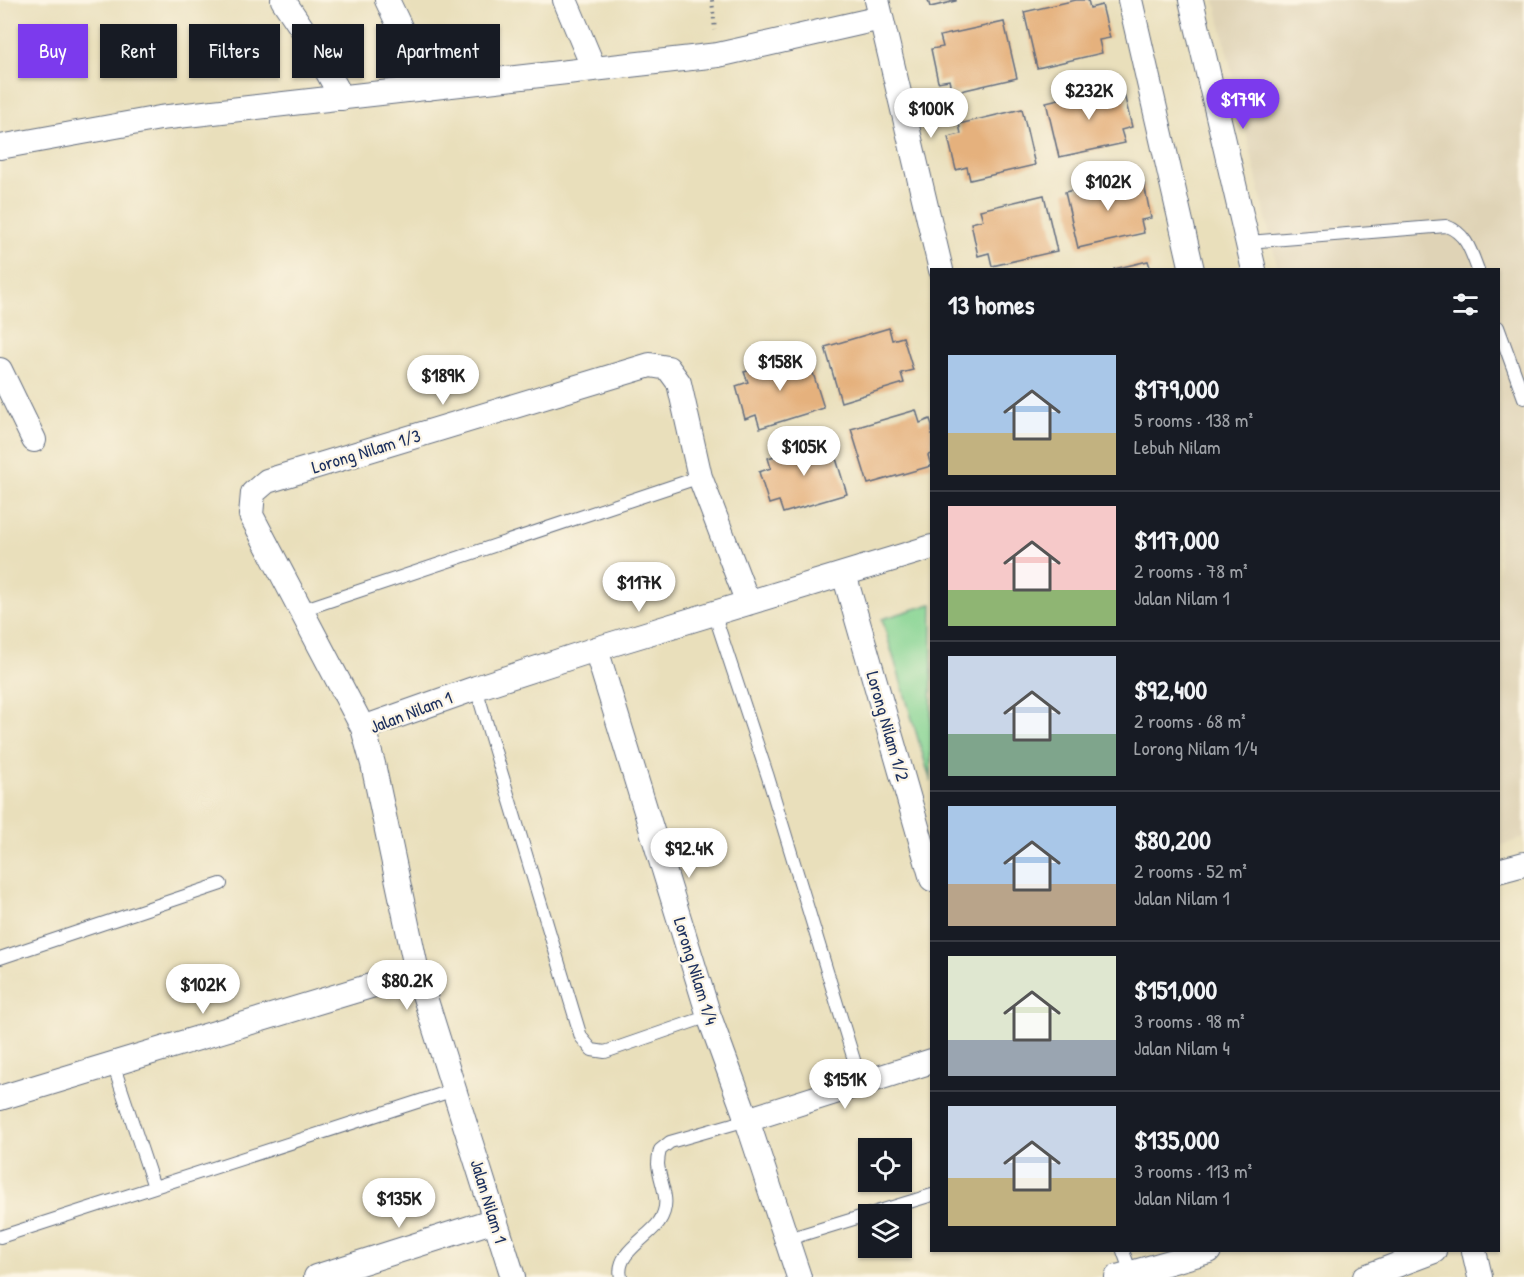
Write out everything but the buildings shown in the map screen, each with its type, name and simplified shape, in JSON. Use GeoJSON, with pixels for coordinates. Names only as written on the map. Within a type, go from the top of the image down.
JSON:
{"type":"FeatureCollection","features":[{"type":"Feature","properties":{"kind":"street"},"geometry":{"type":"LineString","coordinates":[[283,0],[311,42],[342,98]]}},
{"type":"Feature","properties":{"kind":"street"},"geometry":{"type":"LineString","coordinates":[[387,0],[429,88]]}},
{"type":"Feature","properties":{"kind":"street"},"geometry":{"type":"LineString","coordinates":[[565,0],[594,69]]}},
{"type":"Feature","properties":{"kind":"street"},"geometry":{"type":"LineString","coordinates":[[1130,0],[1192,268]]}},
{"type":"Feature","properties":{"kind":"street"},"geometry":{"type":"LineString","coordinates":[[1191,0],[1254,268]]}},
{"type":"Feature","properties":{"kind":"street"},"geometry":{"type":"LineString","coordinates":[[0,147],[160,118],[718,55],[879,9],[941,268]]}},
{"type":"Feature","properties":{"kind":"street","name":"Lorong Nilam 1/3"},"geometry":{"type":"LineString","coordinates":[[363,728],[251,514],[253,493],[267,481],[650,365],[668,368],[678,383],[700,477],[748,603]]}},
{"type":"Feature","properties":{"kind":"street"},"geometry":{"type":"LineString","coordinates":[[0,370],[34,440]]}},
{"type":"Feature","properties":{"kind":"street","name":"Jalan Nilam 1"},"geometry":{"type":"LineString","coordinates":[[513,1277],[417,972],[373,764],[363,728],[596,648],[930,548]]}},
{"type":"Feature","properties":{"kind":"street","name":"Lorong Nilam 1/2"},"geometry":{"type":"LineString","coordinates":[[844,574],[930,872]]}},
{"type":"Feature","properties":{"kind":"street","name":"Lorong Nilam 1/4"},"geometry":{"type":"LineString","coordinates":[[596,648],[709,1016],[747,1120],[799,1277]]}},
{"type":"Feature","properties":{"kind":"street"},"geometry":{"type":"LineString","coordinates":[[1500,870],[1524,864]]}},
{"type":"Feature","properties":{"kind":"street"},"geometry":{"type":"LineString","coordinates":[[0,1098],[417,972]]}},
{"type":"Feature","properties":{"kind":"street"},"geometry":{"type":"LineString","coordinates":[[747,1120],[930,1061]]}},
{"type":"Feature","properties":{"kind":"street"},"geometry":{"type":"LineString","coordinates":[[316,1277],[495,1220]]}},
{"type":"Feature","properties":{"kind":"street"},"geometry":{"type":"LineString","coordinates":[[1123,1267],[1204,1252]]}},
{"type":"Feature","properties":{"kind":"street"},"geometry":{"type":"LineString","coordinates":[[1365,1277],[1410,1256],[1429,1252]]}},
{"type":"Feature","properties":{"kind":"street"},"geometry":{"type":"LineString","coordinates":[[1474,1252],[1480,1277]]}},
{"type":"Feature","properties":{"kind":"lane"},"geometry":{"type":"LineString","coordinates":[[1248,242],[1446,226],[1457,230],[1465,238],[1477,268]]}},
{"type":"Feature","properties":{"kind":"lane"},"geometry":{"type":"LineString","coordinates":[[1500,332],[1524,398]]}},
{"type":"Feature","properties":{"kind":"lane"},"geometry":{"type":"LineString","coordinates":[[302,610],[700,477]]}},
{"type":"Feature","properties":{"kind":"lane"},"geometry":{"type":"LineString","coordinates":[[714,613],[768,777],[861,1083]]}},
{"type":"Feature","properties":{"kind":"lane"},"geometry":{"type":"LineString","coordinates":[[476,688],[581,1037],[592,1050],[605,1052],[709,1016]]}},
{"type":"Feature","properties":{"kind":"lane"},"geometry":{"type":"LineString","coordinates":[[0,958],[221,884]]}},
{"type":"Feature","properties":{"kind":"lane"},"geometry":{"type":"LineString","coordinates":[[113,1064],[154,1187]]}},
{"type":"Feature","properties":{"kind":"lane"},"geometry":{"type":"LineString","coordinates":[[0,1237],[454,1090]]}},
{"type":"Feature","properties":{"kind":"lane"},"geometry":{"type":"LineString","coordinates":[[621,1277],[621,1261],[659,1222],[665,1210],[667,1198],[658,1163],[660,1150],[670,1142],[747,1120]]}},
{"type":"Feature","properties":{"kind":"lane"},"geometry":{"type":"LineString","coordinates":[[785,1240],[930,1196]]}},
{"type":"Feature","properties":{"kind":"shaded area"},"geometry":{"type":"Polygon","coordinates":[[[1215,0],[1524,0],[1524,838],[1500,846],[1500,268],[1278,268],[1215,0]]]}},
{"type":"Feature","properties":{"kind":"green space"},"geometry":{"type":"Polygon","coordinates":[[[930,605],[930,779],[882,619],[930,605]]]}}]}
